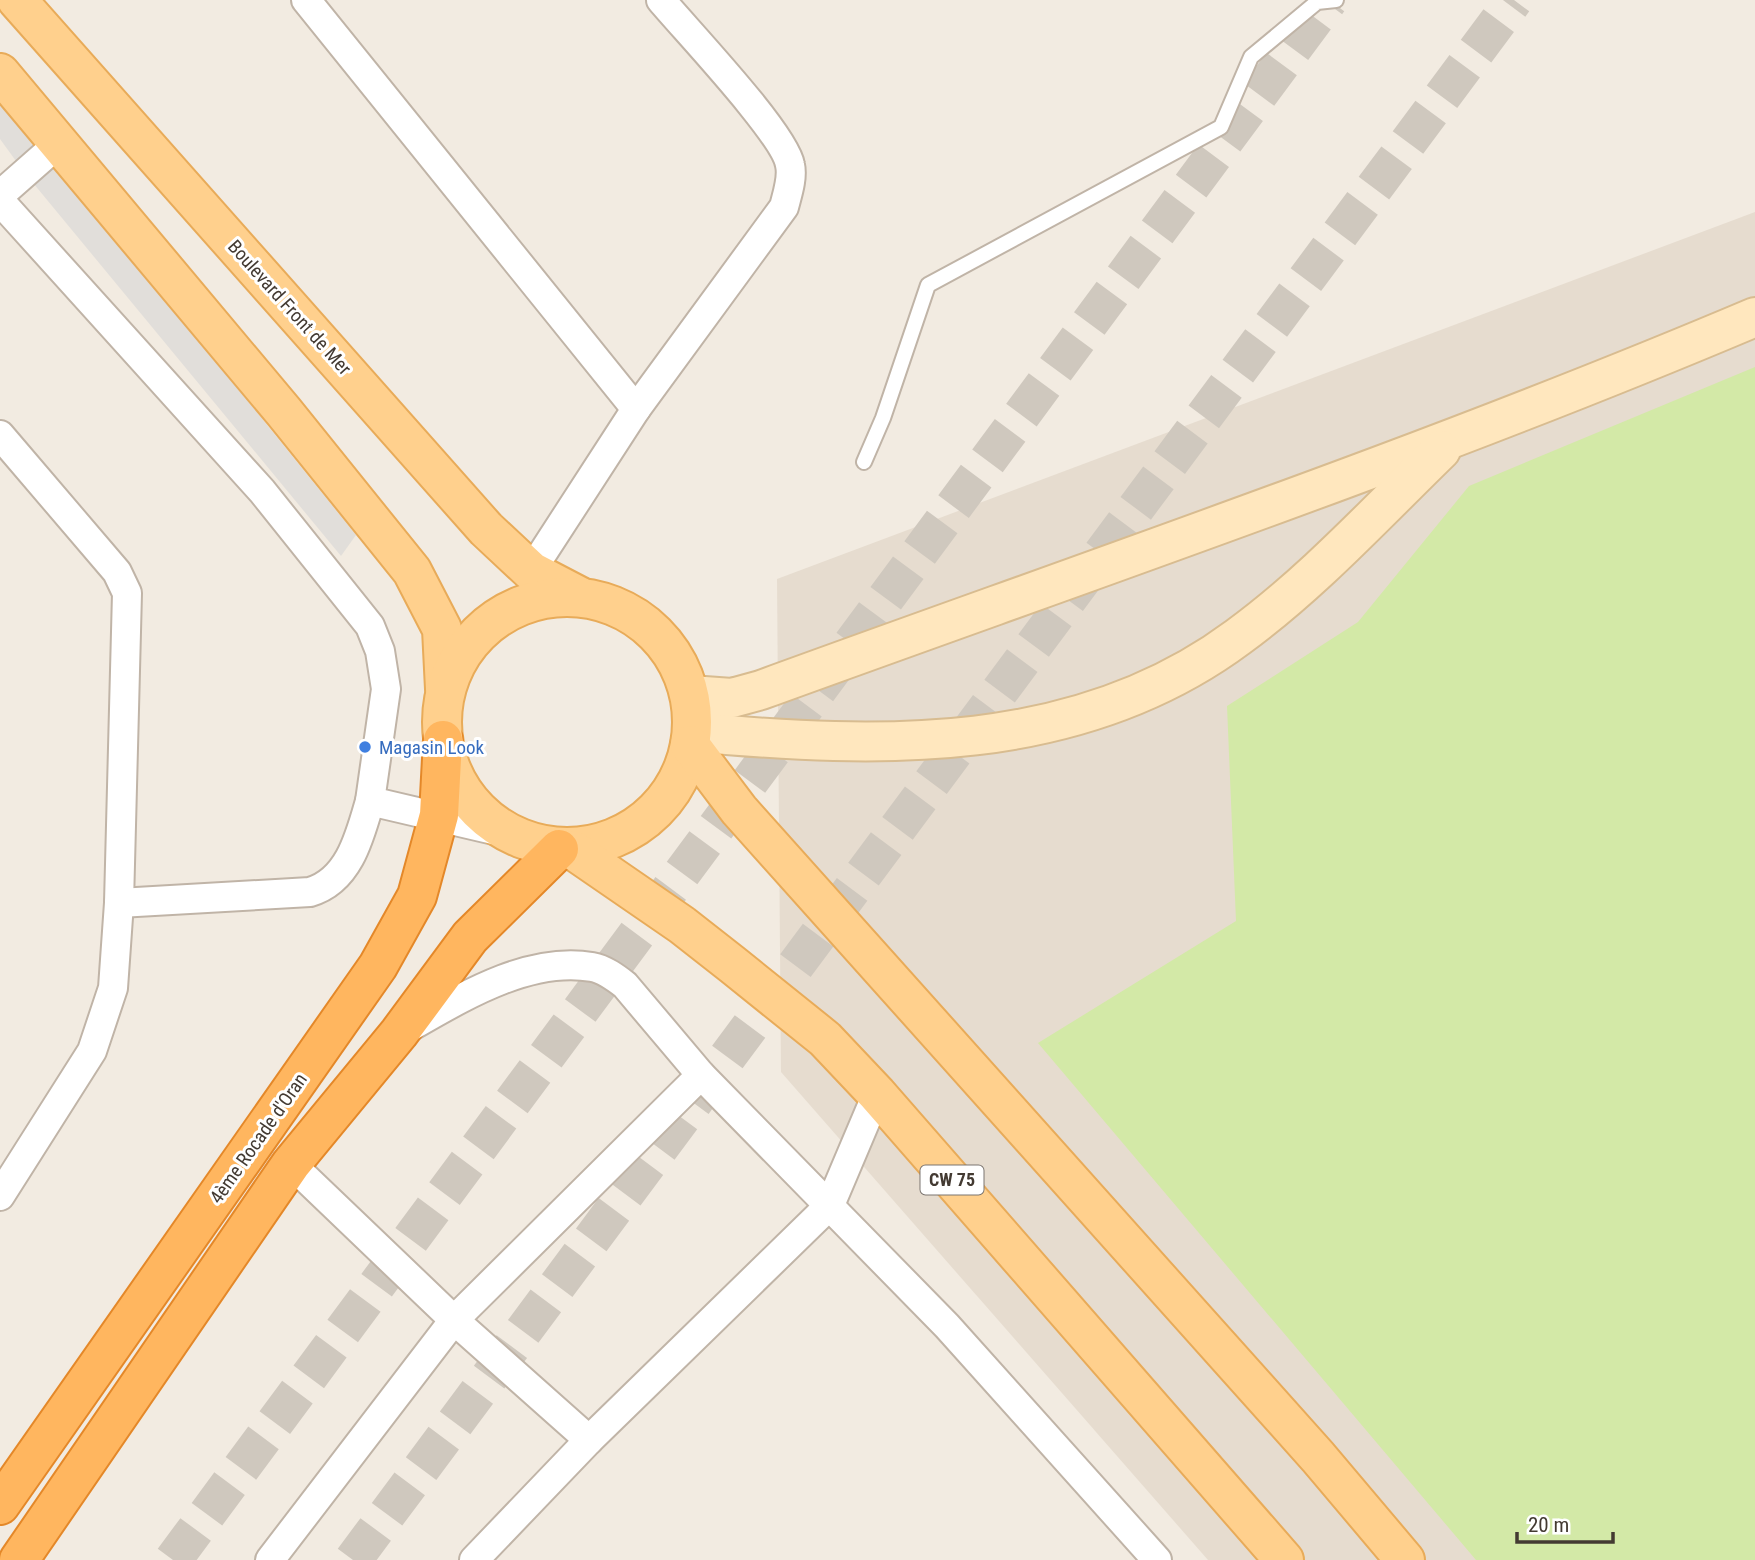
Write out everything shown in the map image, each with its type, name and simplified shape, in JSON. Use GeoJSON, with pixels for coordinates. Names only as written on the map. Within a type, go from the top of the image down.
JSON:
{"type":"FeatureCollection","features":[{"type":"Feature","properties":{"kind":"highway","name":"4ème Rocade d'Oran"},"geometry":{"type":"LineString","coordinates":[[0,1505],[378,966],[417,896],[439,815],[443,740]]}},
{"type":"Feature","properties":{"kind":"highway"},"geometry":{"type":"LineString","coordinates":[[19,1560],[291,1164],[399,1033],[470,937],[566,850]]}},
{"type":"Feature","properties":{"kind":"main road","name":"Boulevard Front de Mer"},"geometry":{"type":"LineString","coordinates":[[17,0],[486,528],[531,571],[579,596]]}},
{"type":"Feature","properties":{"kind":"main road"},"geometry":{"type":"LineString","coordinates":[[0,73],[284,412],[412,572],[442,629],[445,694],[443,740],[451,769],[466,795],[486,817],[511,834],[566,850],[618,836],[652,815],[677,783],[691,738],[690,695],[679,665],[662,639],[638,618],[610,603],[579,596],[543,598],[509,610],[480,631],[458,660],[445,694]]}},
{"type":"Feature","properties":{"kind":"main road"},"geometry":{"type":"LineString","coordinates":[[690,695],[732,698],[761,690],[1450,442],[1755,317]]}},
{"type":"Feature","properties":{"kind":"main road"},"geometry":{"type":"LineString","coordinates":[[691,738],[907,740],[982,737],[1065,720],[1129,697],[1236,639],[1279,606],[1450,442]]}},
{"type":"Feature","properties":{"kind":"main road"},"geometry":{"type":"LineString","coordinates":[[691,738],[739,810],[1318,1457],[1405,1560]]}},
{"type":"Feature","properties":{"kind":"main road","name":"CW 75"},"geometry":{"type":"LineString","coordinates":[[566,850],[682,925],[825,1039],[877,1094],[1284,1560]]}},
{"type":"Feature","properties":{"kind":"street"},"geometry":{"type":"LineString","coordinates":[[306,0],[636,409]]}},
{"type":"Feature","properties":{"kind":"street"},"geometry":{"type":"LineString","coordinates":[[531,571],[636,409],[784,207],[790,164],[771,129],[661,0]]}},
{"type":"Feature","properties":{"kind":"street"},"geometry":{"type":"LineString","coordinates":[[0,195],[59,143]]}},
{"type":"Feature","properties":{"kind":"street"},"geometry":{"type":"LineString","coordinates":[[0,201],[262,491],[370,626],[380,651],[386,689],[370,801],[361,832],[340,876],[327,888],[310,892],[119,903]]}},
{"type":"Feature","properties":{"kind":"street"},"geometry":{"type":"LineString","coordinates":[[0,435],[117,572],[127,593],[119,903],[113,988],[92,1051],[0,1196]]}},
{"type":"Feature","properties":{"kind":"street"},"geometry":{"type":"LineString","coordinates":[[370,801],[511,834]]}},
{"type":"Feature","properties":{"kind":"street"},"geometry":{"type":"LineString","coordinates":[[399,1033],[469,994],[526,973],[558,966],[593,967],[625,985],[701,1075],[947,1326],[1157,1560]]}},
{"type":"Feature","properties":{"kind":"street"},"geometry":{"type":"LineString","coordinates":[[270,1560],[454,1320],[701,1075]]}},
{"type":"Feature","properties":{"kind":"street"},"geometry":{"type":"LineString","coordinates":[[474,1560],[590,1440],[830,1205],[877,1094]]}},
{"type":"Feature","properties":{"kind":"street"},"geometry":{"type":"LineString","coordinates":[[291,1164],[454,1320],[590,1440]]}},
{"type":"Feature","properties":{"kind":"lane"},"geometry":{"type":"LineString","coordinates":[[864,462],[883,418],[928,285],[1221,127],[1251,57],[1317,2],[1336,0]]}},
{"type":"Feature","properties":{"kind":"shaded area"},"geometry":{"type":"Polygon","coordinates":[[[0,94],[356,535],[341,556],[24,172],[0,139],[0,94]]]}},
{"type":"Feature","properties":{"kind":"shaded area"},"geometry":{"type":"Polygon","coordinates":[[[1755,212],[1755,1560],[1208,1560],[781,1072],[777,579],[1755,212]]]}},
{"type":"Feature","properties":{"kind":"green space"},"geometry":{"type":"Polygon","coordinates":[[[1755,367],[1755,1560],[1476,1560],[1038,1043],[1236,921],[1227,706],[1358,622],[1469,486],[1755,367]]]}},
{"type":"Feature","properties":{"kind":"tunnel"},"geometry":{"type":"LineString","coordinates":[[173,1560],[1329,0]]}},
{"type":"Feature","properties":{"kind":"tunnel"},"geometry":{"type":"LineString","coordinates":[[353,1560],[1514,0]]}},
{"type":"Feature","properties":{"kind":"place","name":"Magasin Look"},"geometry":{"type":"Point","coordinates":[365,747]}}]}
